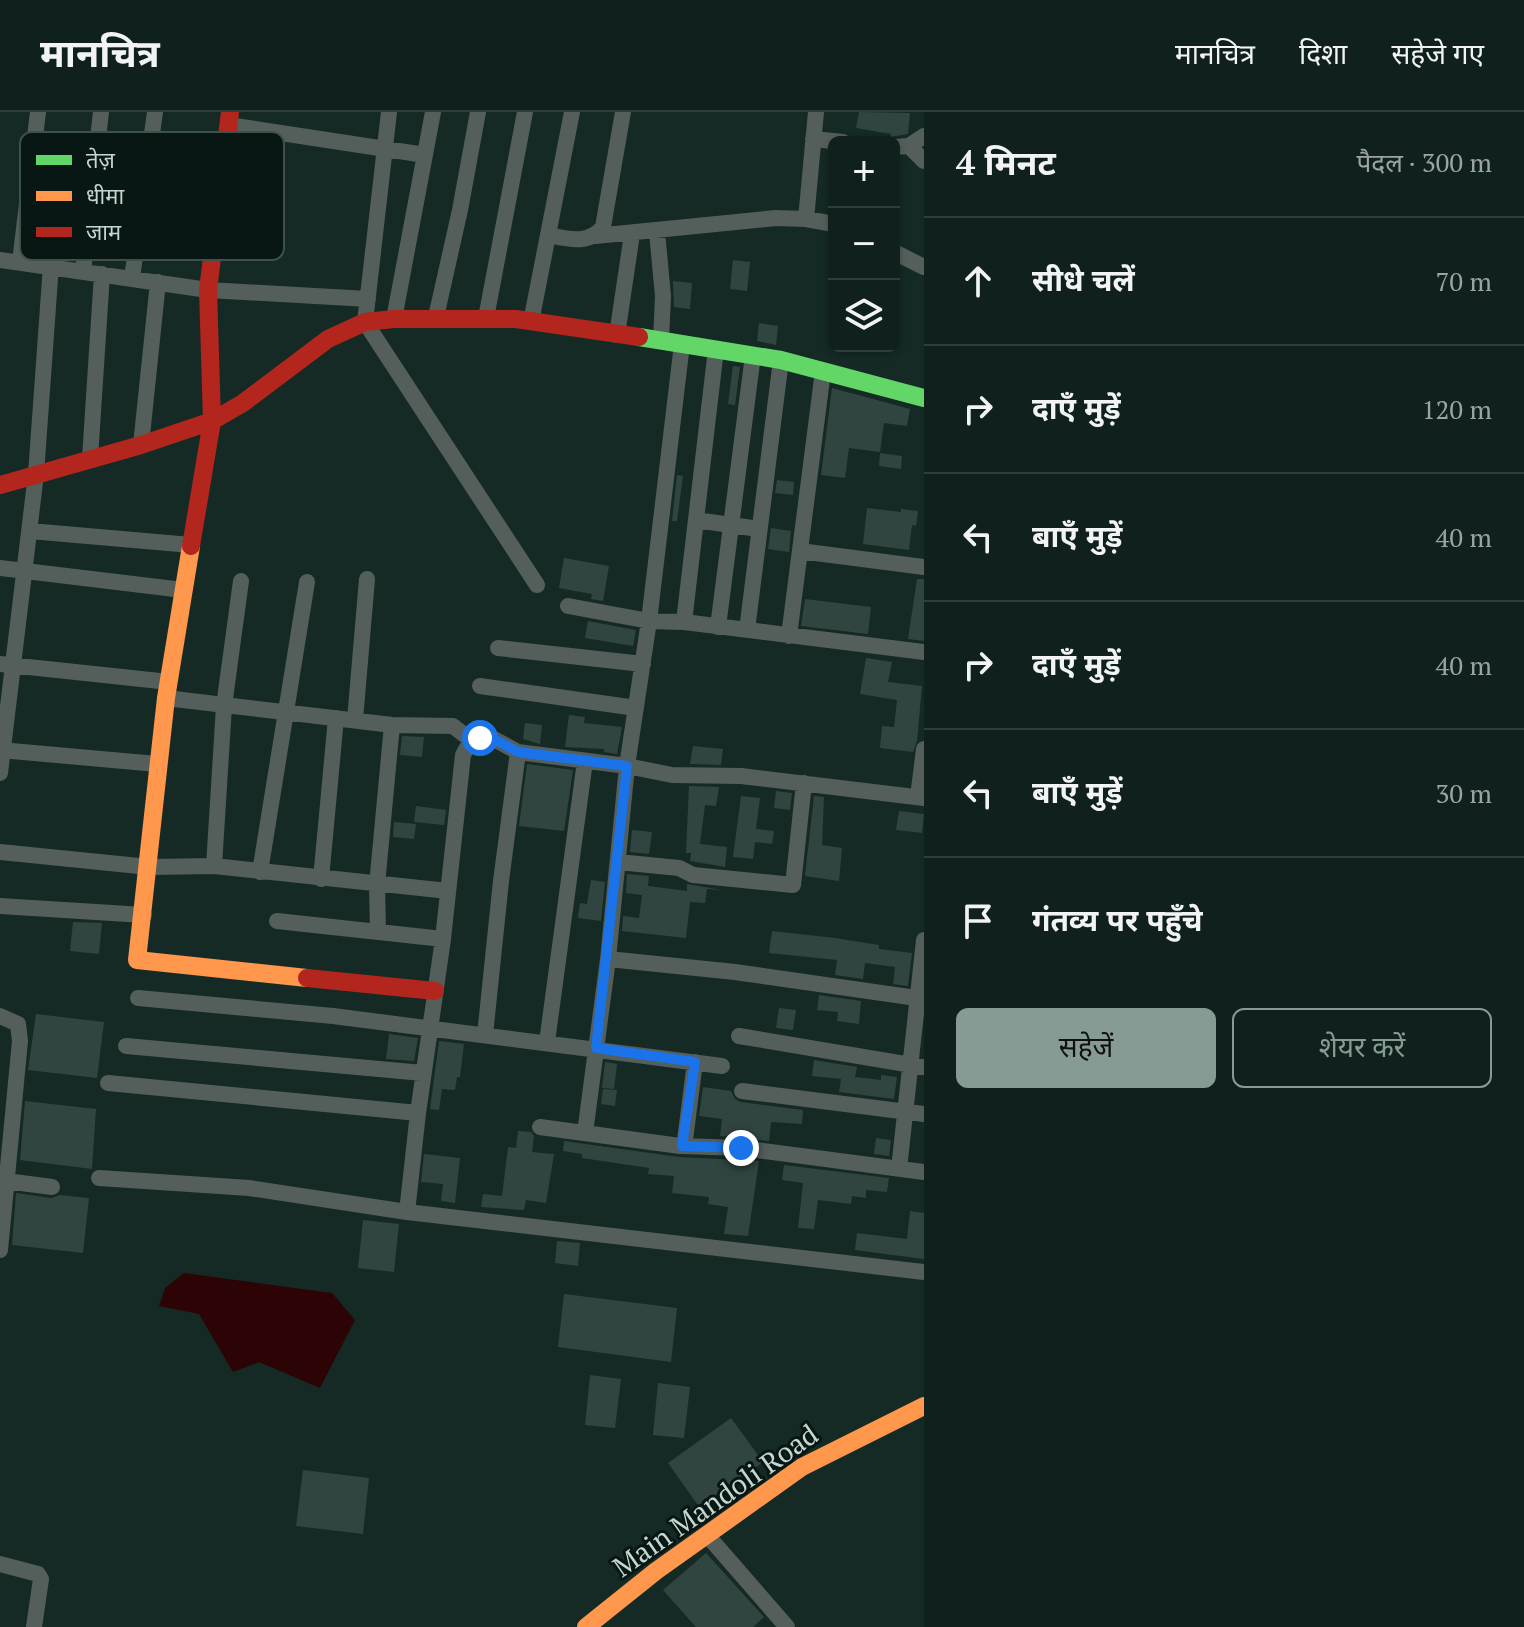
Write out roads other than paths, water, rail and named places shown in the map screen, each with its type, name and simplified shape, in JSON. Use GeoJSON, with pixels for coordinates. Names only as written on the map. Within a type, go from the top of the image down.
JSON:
{"type":"FeatureCollection","features":[{"type":"Feature","properties":{"kind":"street"},"geometry":{"type":"LineString","coordinates":[[36,132],[38,112]]}},
{"type":"Feature","properties":{"kind":"street"},"geometry":{"type":"LineString","coordinates":[[99,132],[101,112]]}},
{"type":"Feature","properties":{"kind":"street"},"geometry":{"type":"LineString","coordinates":[[152,132],[155,112]]}},
{"type":"Feature","properties":{"kind":"street"},"geometry":{"type":"LineString","coordinates":[[389,112],[365,322],[537,585]]}},
{"type":"Feature","properties":{"kind":"street"},"geometry":{"type":"LineString","coordinates":[[394,319],[433,112]]}},
{"type":"Feature","properties":{"kind":"street"},"geometry":{"type":"LineString","coordinates":[[436,317],[478,112]]}},
{"type":"Feature","properties":{"kind":"street"},"geometry":{"type":"LineString","coordinates":[[486,318],[525,112]]}},
{"type":"Feature","properties":{"kind":"street"},"geometry":{"type":"LineString","coordinates":[[531,322],[572,112]]}},
{"type":"Feature","properties":{"kind":"street"},"geometry":{"type":"LineString","coordinates":[[595,236],[606,218],[623,112]]}},
{"type":"Feature","properties":{"kind":"street"},"geometry":{"type":"LineString","coordinates":[[806,219],[816,112]]}},
{"type":"Feature","properties":{"kind":"street"},"geometry":{"type":"LineString","coordinates":[[230,119],[425,155]]}},
{"type":"Feature","properties":{"kind":"street"},"geometry":{"type":"LineString","coordinates":[[902,147],[924,136]]}},
{"type":"Feature","properties":{"kind":"street"},"geometry":{"type":"LineString","coordinates":[[813,139],[828,140]]}},
{"type":"Feature","properties":{"kind":"street"},"geometry":{"type":"LineString","coordinates":[[902,147],[924,161]]}},
{"type":"Feature","properties":{"kind":"street"},"geometry":{"type":"LineString","coordinates":[[548,235],[569,239],[776,218],[828,223]]}},
{"type":"Feature","properties":{"kind":"street"},"geometry":{"type":"LineString","coordinates":[[657,232],[663,296],[661,341]]}},
{"type":"Feature","properties":{"kind":"street"},"geometry":{"type":"LineString","coordinates":[[617,335],[632,234]]}},
{"type":"Feature","properties":{"kind":"street"},"geometry":{"type":"LineString","coordinates":[[900,255],[924,267]]}},
{"type":"Feature","properties":{"kind":"street"},"geometry":{"type":"LineString","coordinates":[[0,260],[208,290],[368,299]]}},
{"type":"Feature","properties":{"kind":"street"},"geometry":{"type":"LineString","coordinates":[[83,271],[84,260]]}},
{"type":"Feature","properties":{"kind":"street"},"geometry":{"type":"LineString","coordinates":[[132,278],[134,260]]}},
{"type":"Feature","properties":{"kind":"street"},"geometry":{"type":"LineString","coordinates":[[212,260],[208,290],[212,421],[167,690],[137,960],[435,991]]}},
{"type":"Feature","properties":{"kind":"street"},"geometry":{"type":"LineString","coordinates":[[0,773],[6,665],[24,571],[36,474],[51,265]]}},
{"type":"Feature","properties":{"kind":"street"},"geometry":{"type":"LineString","coordinates":[[90,458],[102,274]]}},
{"type":"Feature","properties":{"kind":"street"},"geometry":{"type":"LineString","coordinates":[[141,445],[158,282]]}},
{"type":"Feature","properties":{"kind":"street"},"geometry":{"type":"LineString","coordinates":[[0,485],[141,445],[212,421],[243,403],[328,339],[365,322],[394,319],[486,318],[531,322],[716,349],[781,360],[924,398]]}},
{"type":"Feature","properties":{"kind":"street"},"geometry":{"type":"LineString","coordinates":[[585,1133],[608,959],[627,766],[649,621],[682,344]]}},
{"type":"Feature","properties":{"kind":"street"},"geometry":{"type":"LineString","coordinates":[[684,622],[716,349]]}},
{"type":"Feature","properties":{"kind":"street"},"geometry":{"type":"LineString","coordinates":[[718,627],[753,355]]}},
{"type":"Feature","properties":{"kind":"street"},"geometry":{"type":"LineString","coordinates":[[747,630],[781,360]]}},
{"type":"Feature","properties":{"kind":"street"},"geometry":{"type":"LineString","coordinates":[[789,636],[823,371]]}},
{"type":"Feature","properties":{"kind":"street"},"geometry":{"type":"LineString","coordinates":[[696,520],[759,529]]}},
{"type":"Feature","properties":{"kind":"street"},"geometry":{"type":"LineString","coordinates":[[30,531],[191,545]]}},
{"type":"Feature","properties":{"kind":"street"},"geometry":{"type":"LineString","coordinates":[[800,551],[924,567]]}},
{"type":"Feature","properties":{"kind":"street"},"geometry":{"type":"LineString","coordinates":[[0,568],[183,590]]}},
{"type":"Feature","properties":{"kind":"street"},"geometry":{"type":"LineString","coordinates":[[355,720],[367,579]]}},
{"type":"Feature","properties":{"kind":"street"},"geometry":{"type":"LineString","coordinates":[[214,866],[224,706],[241,581]]}},
{"type":"Feature","properties":{"kind":"street"},"geometry":{"type":"LineString","coordinates":[[260,872],[307,582]]}},
{"type":"Feature","properties":{"kind":"street"},"geometry":{"type":"LineString","coordinates":[[568,606],[649,621],[684,622],[924,652]]}},
{"type":"Feature","properties":{"kind":"street"},"geometry":{"type":"LineString","coordinates":[[498,648],[643,664]]}},
{"type":"Feature","properties":{"kind":"street"},"geometry":{"type":"LineString","coordinates":[[6,665],[167,690],[224,706],[392,725],[453,726],[471,740],[492,738],[518,752],[672,775],[741,776],[921,798],[924,749]]}},
{"type":"Feature","properties":{"kind":"street"},"geometry":{"type":"LineString","coordinates":[[480,686],[636,708]]}},
{"type":"Feature","properties":{"kind":"street"},"geometry":{"type":"LineString","coordinates":[[321,879],[336,718]]}},
{"type":"Feature","properties":{"kind":"street"},"geometry":{"type":"LineString","coordinates":[[378,932],[377,885],[392,725]]}},
{"type":"Feature","properties":{"kind":"street"},"geometry":{"type":"LineString","coordinates":[[407,1212],[443,939],[463,755],[471,740]]}},
{"type":"Feature","properties":{"kind":"street"},"geometry":{"type":"LineString","coordinates":[[1,750],[157,764]]}},
{"type":"Feature","properties":{"kind":"street"},"geometry":{"type":"LineString","coordinates":[[485,1035],[518,752]]}},
{"type":"Feature","properties":{"kind":"street"},"geometry":{"type":"LineString","coordinates":[[547,1042],[585,761]]}},
{"type":"Feature","properties":{"kind":"street"},"geometry":{"type":"LineString","coordinates":[[618,862],[679,868],[693,875],[793,885],[804,783]]}},
{"type":"Feature","properties":{"kind":"street"},"geometry":{"type":"LineString","coordinates":[[0,852],[149,867],[214,866],[448,891]]}},
{"type":"Feature","properties":{"kind":"street"},"geometry":{"type":"LineString","coordinates":[[0,906],[144,915]]}},
{"type":"Feature","properties":{"kind":"street"},"geometry":{"type":"LineString","coordinates":[[277,921],[443,939]]}},
{"type":"Feature","properties":{"kind":"street"},"geometry":{"type":"LineString","coordinates":[[899,1169],[905,1112],[917,1066],[924,940]]}},
{"type":"Feature","properties":{"kind":"street"},"geometry":{"type":"LineString","coordinates":[[608,959],[735,972],[920,999]]}},
{"type":"Feature","properties":{"kind":"street"},"geometry":{"type":"LineString","coordinates":[[138,998],[333,1016],[722,1066]]}},
{"type":"Feature","properties":{"kind":"street"},"geometry":{"type":"LineString","coordinates":[[0,1016],[18,1024],[20,1041],[0,1246]]}},
{"type":"Feature","properties":{"kind":"street"},"geometry":{"type":"LineString","coordinates":[[739,1036],[917,1066]]}},
{"type":"Feature","properties":{"kind":"street"},"geometry":{"type":"LineString","coordinates":[[126,1046],[423,1073]]}},
{"type":"Feature","properties":{"kind":"street"},"geometry":{"type":"LineString","coordinates":[[682,1146],[695,1062]]}},
{"type":"Feature","properties":{"kind":"street"},"geometry":{"type":"LineString","coordinates":[[108,1083],[418,1113]]}},
{"type":"Feature","properties":{"kind":"street"},"geometry":{"type":"LineString","coordinates":[[742,1091],[924,1114]]}},
{"type":"Feature","properties":{"kind":"street"},"geometry":{"type":"LineString","coordinates":[[540,1127],[682,1146],[741,1148],[924,1172]]}},
{"type":"Feature","properties":{"kind":"street"},"geometry":{"type":"LineString","coordinates":[[99,1178],[249,1188],[407,1212],[924,1272]]}},
{"type":"Feature","properties":{"kind":"street"},"geometry":{"type":"LineString","coordinates":[[6,1181],[52,1187]]}},
{"type":"Feature","properties":{"kind":"street","name":"Main Mandoli Road"},"geometry":{"type":"LineString","coordinates":[[586,1627],[802,1467],[924,1406]]}},
{"type":"Feature","properties":{"kind":"street"},"geometry":{"type":"LineString","coordinates":[[707,1535],[787,1627]]}},
{"type":"Feature","properties":{"kind":"street"},"geometry":{"type":"LineString","coordinates":[[0,1564],[38,1574],[41,1579],[34,1627]]}}]}
